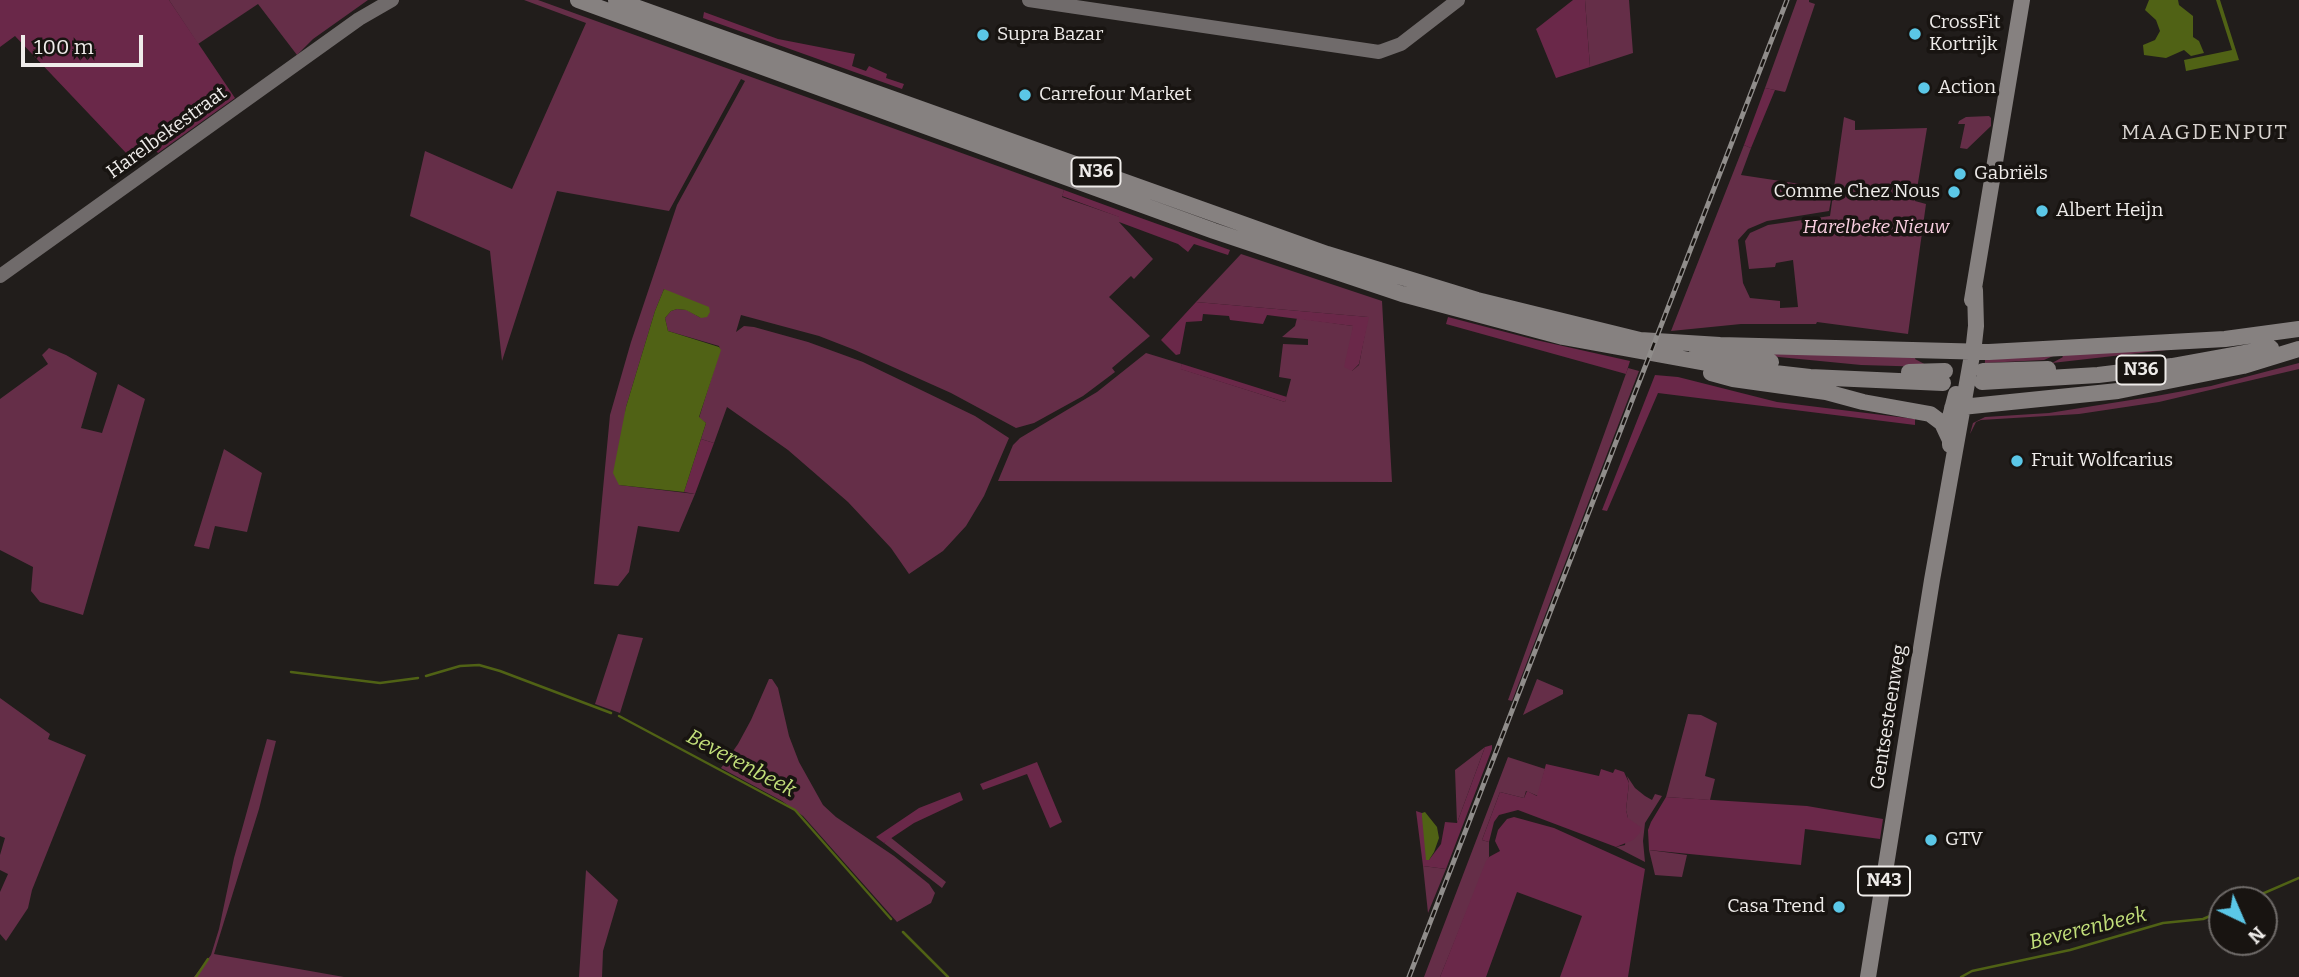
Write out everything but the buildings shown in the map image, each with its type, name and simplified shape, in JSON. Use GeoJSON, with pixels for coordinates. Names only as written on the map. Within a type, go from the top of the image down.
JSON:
{"type":"FeatureCollection","features":[{"type":"Feature","properties":{"kind":"main road","name":"N36"},"geometry":{"type":"LineString","coordinates":[[578,0],[1241,241],[1402,294],[1563,337],[1739,369],[1810,377],[1944,377],[1811,366],[1668,347],[1477,300],[1327,254],[617,0]]}},
{"type":"Feature","properties":{"kind":"main road","name":"Gentsesteenweg"},"geometry":{"type":"LineString","coordinates":[[1868,977],[1931,580],[1953,464],[1975,290],[2022,0]]}},
{"type":"Feature","properties":{"kind":"main road","name":"Gentsesteenweg"},"geometry":{"type":"LineString","coordinates":[[1967,351],[1976,326],[1975,290]]}},
{"type":"Feature","properties":{"kind":"main road"},"geometry":{"type":"LineString","coordinates":[[1976,326],[1991,343],[2020,349]]}},
{"type":"Feature","properties":{"kind":"main road","name":"N36"},"geometry":{"type":"LineString","coordinates":[[2299,330],[2261,341],[2172,358],[1982,377],[2085,376],[2172,366],[2299,341]]}},
{"type":"Feature","properties":{"kind":"main road"},"geometry":{"type":"LineString","coordinates":[[1640,340],[1720,345],[1967,351],[2225,339],[2299,330]]}},
{"type":"Feature","properties":{"kind":"main road"},"geometry":{"type":"LineString","coordinates":[[1563,337],[1571,342],[1687,366],[1733,379],[1826,392],[1863,402],[1930,414],[1944,426],[1949,439]]}},
{"type":"Feature","properties":{"kind":"main road"},"geometry":{"type":"LineString","coordinates":[[1900,408],[1958,408],[2118,391],[2243,366],[2299,349]]}},
{"type":"Feature","properties":{"kind":"main road","name":"Gentsesteenweg"},"geometry":{"type":"LineString","coordinates":[[1953,464],[1949,439],[1958,408]]}},
{"type":"Feature","properties":{"kind":"street","name":"Harelbekestraat"},"geometry":{"type":"LineString","coordinates":[[0,276],[348,27],[392,0]]}},
{"type":"Feature","properties":{"kind":"street"},"geometry":{"type":"LineString","coordinates":[[1029,0],[1379,52],[1401,44],[1458,0]]}},
{"type":"Feature","properties":{"kind":"green space"},"geometry":{"type":"Polygon","coordinates":[[[169,0],[368,0],[313,39],[297,55],[258,4],[198,44],[169,0]]]}},
{"type":"Feature","properties":{"kind":"green space"},"geometry":{"type":"Polygon","coordinates":[[[524,0],[538,0],[1064,190],[1062,197],[1120,217],[1119,222],[1153,259],[1134,279],[1131,276],[1109,297],[1150,336],[1112,368],[1115,372],[1083,396],[1034,423],[1016,428],[951,393],[855,350],[819,336],[741,315],[736,332],[744,326],[754,327],[808,342],[863,362],[975,416],[1009,438],[984,496],[966,526],[943,551],[909,574],[891,548],[848,502],[788,450],[727,407],[714,443],[701,439],[706,423],[699,418],[720,350],[719,346],[668,331],[665,318],[671,311],[687,310],[701,318],[664,289],[626,407],[619,485],[695,494],[679,532],[638,526],[629,572],[618,586],[594,584],[610,415],[631,342],[677,205],[745,81],[741,79],[669,211],[557,191],[502,361],[490,251],[410,216],[425,151],[512,189],[586,23],[524,0]]]}},
{"type":"Feature","properties":{"kind":"green space"},"geometry":{"type":"Polygon","coordinates":[[[1585,0],[1629,0],[1633,53],[1590,67],[1585,0]]]}},
{"type":"Feature","properties":{"kind":"green space"},"geometry":{"type":"Polygon","coordinates":[[[1797,0],[1809,0],[1815,4],[1786,90],[1765,88],[1797,0]]]}},
{"type":"Feature","properties":{"kind":"green space"},"geometry":{"type":"Polygon","coordinates":[[[1989,116],[1991,126],[1967,149],[1960,148],[1965,124],[1958,124],[1959,121],[1966,117],[1989,116]]]}},
{"type":"Feature","properties":{"kind":"green space","name":"Harelbeke Nieuw"},"geometry":{"type":"Polygon","coordinates":[[[1844,117],[1855,121],[1855,130],[1927,128],[1915,201],[1926,204],[1908,334],[1817,322],[1741,324],[1671,331],[1744,145],[1751,148],[1741,175],[1833,189],[1829,211],[1767,221],[1748,229],[1738,240],[1743,283],[1750,298],[1780,301],[1780,308],[1798,307],[1793,260],[1776,263],[1775,267],[1749,269],[1745,241],[1750,233],[1768,225],[1830,216],[1844,117]]]}},
{"type":"Feature","properties":{"kind":"green space"},"geometry":{"type":"Polygon","coordinates":[[[1241,254],[1382,301],[1392,482],[998,481],[1013,445],[1020,438],[1097,392],[1146,353],[1182,364],[1181,369],[1285,402],[1291,379],[1279,377],[1283,344],[1308,345],[1308,339],[1282,337],[1295,326],[1297,318],[1353,326],[1352,371],[1359,365],[1368,317],[1196,302],[1241,254]]]}},
{"type":"Feature","properties":{"kind":"green space"},"geometry":{"type":"Polygon","coordinates":[[[2201,346],[2052,363],[2063,357],[2060,353],[2044,360],[1985,363],[1985,355],[2201,346]]]}},
{"type":"Feature","properties":{"kind":"green space"},"geometry":{"type":"Polygon","coordinates":[[[49,348],[97,373],[81,428],[102,433],[118,384],[145,399],[83,615],[40,602],[31,591],[33,567],[0,550],[0,399],[48,364],[42,355],[49,348]]]}},
{"type":"Feature","properties":{"kind":"green space"},"geometry":{"type":"Polygon","coordinates":[[[1748,354],[1917,354],[1915,359],[1930,367],[1861,365],[1748,354]]]}},
{"type":"Feature","properties":{"kind":"green space"},"geometry":{"type":"Polygon","coordinates":[[[2299,363],[2299,369],[2159,402],[2079,414],[1981,420],[1976,422],[1970,434],[1973,423],[1985,417],[2049,413],[2156,396],[2211,386],[2299,363]]]}},
{"type":"Feature","properties":{"kind":"green space"},"geometry":{"type":"Polygon","coordinates":[[[1628,368],[1639,371],[1512,701],[1508,700],[1628,368]]]}},
{"type":"Feature","properties":{"kind":"green space"},"geometry":{"type":"Polygon","coordinates":[[[224,449],[262,473],[247,532],[215,526],[209,549],[194,546],[224,449]]]}},
{"type":"Feature","properties":{"kind":"green space"},"geometry":{"type":"Polygon","coordinates":[[[618,634],[643,638],[620,713],[595,704],[618,634]]]}},
{"type":"Feature","properties":{"kind":"green space"},"geometry":{"type":"Polygon","coordinates":[[[769,679],[772,679],[778,688],[789,736],[799,762],[823,805],[929,884],[935,893],[931,903],[897,922],[803,816],[782,801],[721,768],[751,720],[769,679]]]}},
{"type":"Feature","properties":{"kind":"green space"},"geometry":{"type":"Polygon","coordinates":[[[1537,679],[1563,690],[1563,694],[1523,715],[1537,679]]]}},
{"type":"Feature","properties":{"kind":"green space"},"geometry":{"type":"Polygon","coordinates":[[[0,698],[50,734],[48,739],[86,755],[32,890],[28,908],[6,941],[0,934],[0,892],[8,874],[0,870],[0,855],[5,838],[0,836],[0,698]]]}},
{"type":"Feature","properties":{"kind":"green space"},"geometry":{"type":"Polygon","coordinates":[[[1688,714],[1701,715],[1717,723],[1705,776],[1715,779],[1710,800],[1666,797],[1688,714]]]}},
{"type":"Feature","properties":{"kind":"green space"},"geometry":{"type":"Polygon","coordinates":[[[267,739],[276,741],[259,809],[214,954],[344,977],[194,977],[211,955],[219,929],[234,858],[267,739]]]}},
{"type":"Feature","properties":{"kind":"green space"},"geometry":{"type":"Polygon","coordinates":[[[1485,747],[1457,823],[1455,770],[1485,747]]]}},
{"type":"Feature","properties":{"kind":"green space"},"geometry":{"type":"Polygon","coordinates":[[[1508,757],[1545,769],[1538,796],[1526,791],[1524,798],[1500,792],[1482,840],[1489,842],[1489,857],[1440,977],[1424,977],[1508,757]]]}},
{"type":"Feature","properties":{"kind":"green space"},"geometry":{"type":"Polygon","coordinates":[[[1627,776],[1635,788],[1652,800],[1655,794],[1662,796],[1645,823],[1645,862],[1616,847],[1625,845],[1628,818],[1627,776]]]}},
{"type":"Feature","properties":{"kind":"green space"},"geometry":{"type":"Polygon","coordinates":[[[890,837],[946,882],[942,888],[884,843],[890,837]]]}},
{"type":"Feature","properties":{"kind":"green space"},"geometry":{"type":"Polygon","coordinates":[[[1649,850],[1687,855],[1682,877],[1655,875],[1649,850]]]}},
{"type":"Feature","properties":{"kind":"green space"},"geometry":{"type":"Polygon","coordinates":[[[1423,866],[1446,869],[1428,913],[1423,866]]]}},
{"type":"Feature","properties":{"kind":"green space"},"geometry":{"type":"Polygon","coordinates":[[[586,870],[618,900],[603,951],[602,977],[579,977],[586,870]]]}},
{"type":"Feature","properties":{"kind":"shaded area"},"geometry":{"type":"Polygon","coordinates":[[[0,0],[169,0],[235,98],[158,153],[146,140],[127,154],[15,36],[0,47],[0,0]]]}},
{"type":"Feature","properties":{"kind":"shaded area"},"geometry":{"type":"Polygon","coordinates":[[[1573,0],[1585,0],[1590,67],[1556,78],[1536,29],[1573,0]]]}},
{"type":"Feature","properties":{"kind":"shaded area"},"geometry":{"type":"Polygon","coordinates":[[[2149,0],[2178,0],[2179,5],[2193,16],[2193,37],[2199,41],[2204,53],[2191,56],[2184,50],[2166,58],[2144,55],[2143,45],[2155,40],[2160,31],[2156,20],[2145,10],[2149,0]]]}},
{"type":"Feature","properties":{"kind":"shaded area"},"geometry":{"type":"Polygon","coordinates":[[[2216,0],[2220,0],[2239,60],[2186,71],[2184,60],[2232,50],[2216,0]]]}},
{"type":"Feature","properties":{"kind":"shaded area"},"geometry":{"type":"Polygon","coordinates":[[[704,12],[778,39],[855,54],[852,66],[866,71],[869,66],[887,74],[886,78],[904,84],[902,89],[703,18],[704,12]]]}},
{"type":"Feature","properties":{"kind":"shaded area"},"geometry":{"type":"Polygon","coordinates":[[[1765,88],[1775,90],[1751,148],[1744,145],[1765,88]]]}},
{"type":"Feature","properties":{"kind":"shaded area"},"geometry":{"type":"Polygon","coordinates":[[[1064,190],[1230,250],[1228,255],[1194,244],[1188,252],[1178,244],[1119,222],[1119,217],[1062,196],[1064,190]]]}},
{"type":"Feature","properties":{"kind":"shaded area"},"geometry":{"type":"Polygon","coordinates":[[[664,289],[709,307],[710,312],[707,317],[701,318],[686,310],[671,311],[665,318],[668,331],[719,347],[721,350],[699,417],[706,423],[684,492],[619,485],[613,473],[626,407],[664,289]]]}},
{"type":"Feature","properties":{"kind":"shaded area"},"geometry":{"type":"Polygon","coordinates":[[[1196,302],[1369,317],[1359,364],[1352,371],[1344,367],[1353,326],[1267,315],[1263,324],[1230,320],[1229,316],[1203,314],[1202,321],[1186,322],[1180,354],[1176,355],[1161,340],[1196,302]]]}},
{"type":"Feature","properties":{"kind":"shaded area"},"geometry":{"type":"Polygon","coordinates":[[[1448,317],[1630,361],[1626,374],[1446,324],[1448,317]]]}},
{"type":"Feature","properties":{"kind":"shaded area"},"geometry":{"type":"Polygon","coordinates":[[[1182,364],[1287,397],[1285,402],[1180,369],[1182,364]]]}},
{"type":"Feature","properties":{"kind":"shaded area"},"geometry":{"type":"Polygon","coordinates":[[[1655,375],[1678,377],[1777,402],[1915,419],[1915,425],[1658,393],[1607,511],[1602,510],[1655,375]]]}},
{"type":"Feature","properties":{"kind":"shaded area"},"geometry":{"type":"Polygon","coordinates":[[[701,439],[714,443],[695,494],[684,492],[701,439]]]}},
{"type":"Feature","properties":{"kind":"shaded area"},"geometry":{"type":"Polygon","coordinates":[[[1492,745],[1446,869],[1423,866],[1416,811],[1422,813],[1429,860],[1441,844],[1445,822],[1457,823],[1485,747],[1492,745]]]}},
{"type":"Feature","properties":{"kind":"shaded area"},"geometry":{"type":"Polygon","coordinates":[[[1037,762],[1062,822],[1050,828],[1027,774],[983,790],[980,784],[1037,762]]]}},
{"type":"Feature","properties":{"kind":"shaded area"},"geometry":{"type":"Polygon","coordinates":[[[1546,764],[1599,776],[1601,769],[1613,773],[1615,769],[1624,772],[1629,783],[1626,810],[1628,818],[1642,828],[1639,834],[1633,840],[1616,847],[1518,810],[1499,815],[1494,822],[1489,842],[1482,840],[1500,792],[1524,798],[1527,791],[1537,796],[1546,764]]]}},
{"type":"Feature","properties":{"kind":"shaded area"},"geometry":{"type":"Polygon","coordinates":[[[960,792],[963,800],[914,823],[884,843],[876,837],[919,808],[960,792]]]}},
{"type":"Feature","properties":{"kind":"shaded area"},"geometry":{"type":"Polygon","coordinates":[[[1666,797],[1807,806],[1883,819],[1880,839],[1805,829],[1801,865],[1649,850],[1648,830],[1666,797]]]}},
{"type":"Feature","properties":{"kind":"shaded area"},"geometry":{"type":"Polygon","coordinates":[[[1425,812],[1437,827],[1439,838],[1429,860],[1426,860],[1422,817],[1425,812]]]}},
{"type":"Feature","properties":{"kind":"shaded area"},"geometry":{"type":"Polygon","coordinates":[[[1514,817],[1554,828],[1645,869],[1628,977],[1560,977],[1582,916],[1517,892],[1486,977],[1440,977],[1486,861],[1500,851],[1495,841],[1498,830],[1507,819],[1514,817]]]}},
{"type":"Feature","properties":{"kind":"waterway","name":"Beverenbeek"},"geometry":{"type":"LineString","coordinates":[[426,676],[460,666],[479,665],[611,713]]}},
{"type":"Feature","properties":{"kind":"waterway","name":"Beverenbeek"},"geometry":{"type":"LineString","coordinates":[[291,672],[380,683],[418,678]]}},
{"type":"Feature","properties":{"kind":"waterway","name":"Beverenbeek"},"geometry":{"type":"LineString","coordinates":[[619,716],[795,810],[891,919]]}},
{"type":"Feature","properties":{"kind":"waterway","name":"Beverenbeek"},"geometry":{"type":"LineString","coordinates":[[2278,887],[2299,878]]}},
{"type":"Feature","properties":{"kind":"waterway","name":"Beverenbeek"},"geometry":{"type":"LineString","coordinates":[[1961,977],[1972,971],[2070,950],[2163,923],[2208,917]]}},
{"type":"Feature","properties":{"kind":"waterway","name":"Beverenbeek"},"geometry":{"type":"LineString","coordinates":[[903,932],[948,977]]}},
{"type":"Feature","properties":{"kind":"waterway","name":"Beverenbeek"},"geometry":{"type":"LineString","coordinates":[[196,977],[208,959]]}},
{"type":"Feature","properties":{"kind":"railway"},"geometry":{"type":"LineString","coordinates":[[1409,977],[1787,0]]}},
{"type":"Feature","properties":{"kind":"place","name":"CrossFit Kortrijk"},"geometry":{"type":"Point","coordinates":[1915,34]}},
{"type":"Feature","properties":{"kind":"place","name":"Supra Bazar"},"geometry":{"type":"Point","coordinates":[983,35]}},
{"type":"Feature","properties":{"kind":"place","name":"Action"},"geometry":{"type":"Point","coordinates":[1924,88]}},
{"type":"Feature","properties":{"kind":"place","name":"Carrefour Market"},"geometry":{"type":"Point","coordinates":[1025,95]}},
{"type":"Feature","properties":{"kind":"place","name":"Gabriëls"},"geometry":{"type":"Point","coordinates":[1960,174]}},
{"type":"Feature","properties":{"kind":"place","name":"Comme Chez Nous"},"geometry":{"type":"Point","coordinates":[1954,192]}},
{"type":"Feature","properties":{"kind":"place","name":"Albert Heijn"},"geometry":{"type":"Point","coordinates":[2042,211]}},
{"type":"Feature","properties":{"kind":"place","name":"Fruit Wolfcarius"},"geometry":{"type":"Point","coordinates":[2017,461]}},
{"type":"Feature","properties":{"kind":"place","name":"GTV"},"geometry":{"type":"Point","coordinates":[1931,840]}},
{"type":"Feature","properties":{"kind":"place","name":"Casa Trend"},"geometry":{"type":"Point","coordinates":[1839,907]}},
{"type":"Feature","properties":{"kind":"district","name":"MAAGDENPUT"},"geometry":{"type":"Point","coordinates":[2205,133]}}]}
